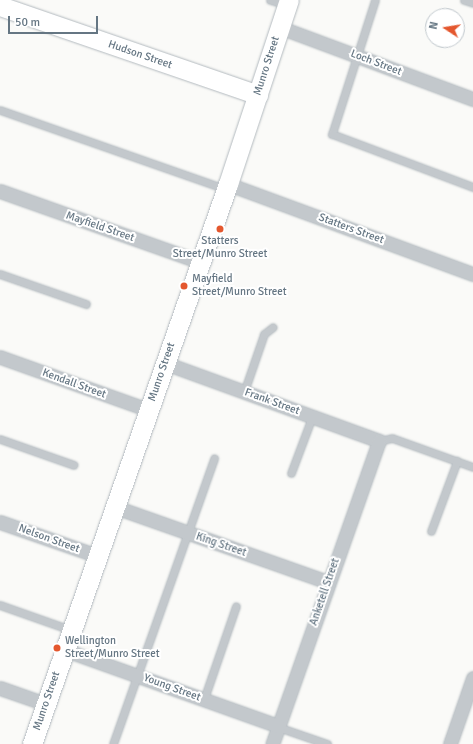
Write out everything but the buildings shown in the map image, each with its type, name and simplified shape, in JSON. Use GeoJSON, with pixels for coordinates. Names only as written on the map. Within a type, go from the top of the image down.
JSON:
{"type":"FeatureCollection","features":[{"type":"Feature","properties":{"kind":"street","name":"Munro Street"},"geometry":{"type":"LineString","coordinates":[[32,744],[258,95],[279,27],[282,2]]}},
{"type":"Feature","properties":{"kind":"street","name":"Hudson Street"},"geometry":{"type":"LineString","coordinates":[[0,6],[258,95]]}},
{"type":"Feature","properties":{"kind":"street","name":"Loch Street"},"geometry":{"type":"LineString","coordinates":[[279,27],[473,99]]}},
{"type":"Feature","properties":{"kind":"street"},"geometry":{"type":"LineString","coordinates":[[202,76],[242,78],[254,74],[279,27]]}},
{"type":"Feature","properties":{"kind":"street","name":"Statters Street"},"geometry":{"type":"LineString","coordinates":[[227,186],[473,274]]}},
{"type":"Feature","properties":{"kind":"street","name":"Mayfield Street"},"geometry":{"type":"LineString","coordinates":[[0,191],[200,262]]}},
{"type":"Feature","properties":{"kind":"street","name":"Kendall Street"},"geometry":{"type":"LineString","coordinates":[[0,357],[149,410]]}},
{"type":"Feature","properties":{"kind":"street","name":"Frank Street"},"geometry":{"type":"LineString","coordinates":[[165,363],[379,441]]}},
{"type":"Feature","properties":{"kind":"street","name":"Anketell Street"},"geometry":{"type":"LineString","coordinates":[[272,744],[379,441]]}},
{"type":"Feature","properties":{"kind":"street","name":"King Street"},"geometry":{"type":"LineString","coordinates":[[114,507],[328,582]]}},
{"type":"Feature","properties":{"kind":"street","name":"Nelson Street"},"geometry":{"type":"LineString","coordinates":[[0,522],[98,556]]}},
{"type":"Feature","properties":{"kind":"street","name":"Young Street"},"geometry":{"type":"LineString","coordinates":[[64,650],[204,699],[278,727]]}},
{"type":"Feature","properties":{"kind":"street"},"geometry":{"type":"LineString","coordinates":[[450,744],[473,678]]}},
{"type":"Feature","properties":{"kind":"street"},"geometry":{"type":"LineString","coordinates":[[0,688],[46,704]]}},
{"type":"Feature","properties":{"kind":"lane"},"geometry":{"type":"LineString","coordinates":[[375,0],[332,134],[473,187]]}},
{"type":"Feature","properties":{"kind":"lane"},"geometry":{"type":"LineString","coordinates":[[464,0],[473,3]]}},
{"type":"Feature","properties":{"kind":"lane"},"geometry":{"type":"LineString","coordinates":[[0,110],[227,186]]}},
{"type":"Feature","properties":{"kind":"lane"},"geometry":{"type":"LineString","coordinates":[[0,274],[86,304]]}},
{"type":"Feature","properties":{"kind":"lane"},"geometry":{"type":"LineString","coordinates":[[244,392],[264,334],[273,327]]}},
{"type":"Feature","properties":{"kind":"lane"},"geometry":{"type":"LineString","coordinates":[[291,473],[312,417]]}},
{"type":"Feature","properties":{"kind":"lane"},"geometry":{"type":"LineString","coordinates":[[379,441],[392,438],[473,467]]}},
{"type":"Feature","properties":{"kind":"lane"},"geometry":{"type":"LineString","coordinates":[[0,439],[74,465]]}},
{"type":"Feature","properties":{"kind":"lane"},"geometry":{"type":"LineString","coordinates":[[113,744],[166,606],[188,533],[214,458]]}},
{"type":"Feature","properties":{"kind":"lane"},"geometry":{"type":"LineString","coordinates":[[431,531],[457,461]]}},
{"type":"Feature","properties":{"kind":"lane"},"geometry":{"type":"LineString","coordinates":[[0,605],[71,631]]}},
{"type":"Feature","properties":{"kind":"lane"},"geometry":{"type":"LineString","coordinates":[[204,699],[236,606]]}},
{"type":"Feature","properties":{"kind":"lane"},"geometry":{"type":"LineString","coordinates":[[278,727],[327,744]]}},
{"type":"Feature","properties":{"kind":"place","name":"Statters Street/Munro Street"},"geometry":{"type":"Point","coordinates":[220,229]}},
{"type":"Feature","properties":{"kind":"place","name":"Mayfield Street/Munro Street"},"geometry":{"type":"Point","coordinates":[184,286]}},
{"type":"Feature","properties":{"kind":"place","name":"Wellington Street/Munro Street"},"geometry":{"type":"Point","coordinates":[57,648]}}]}
